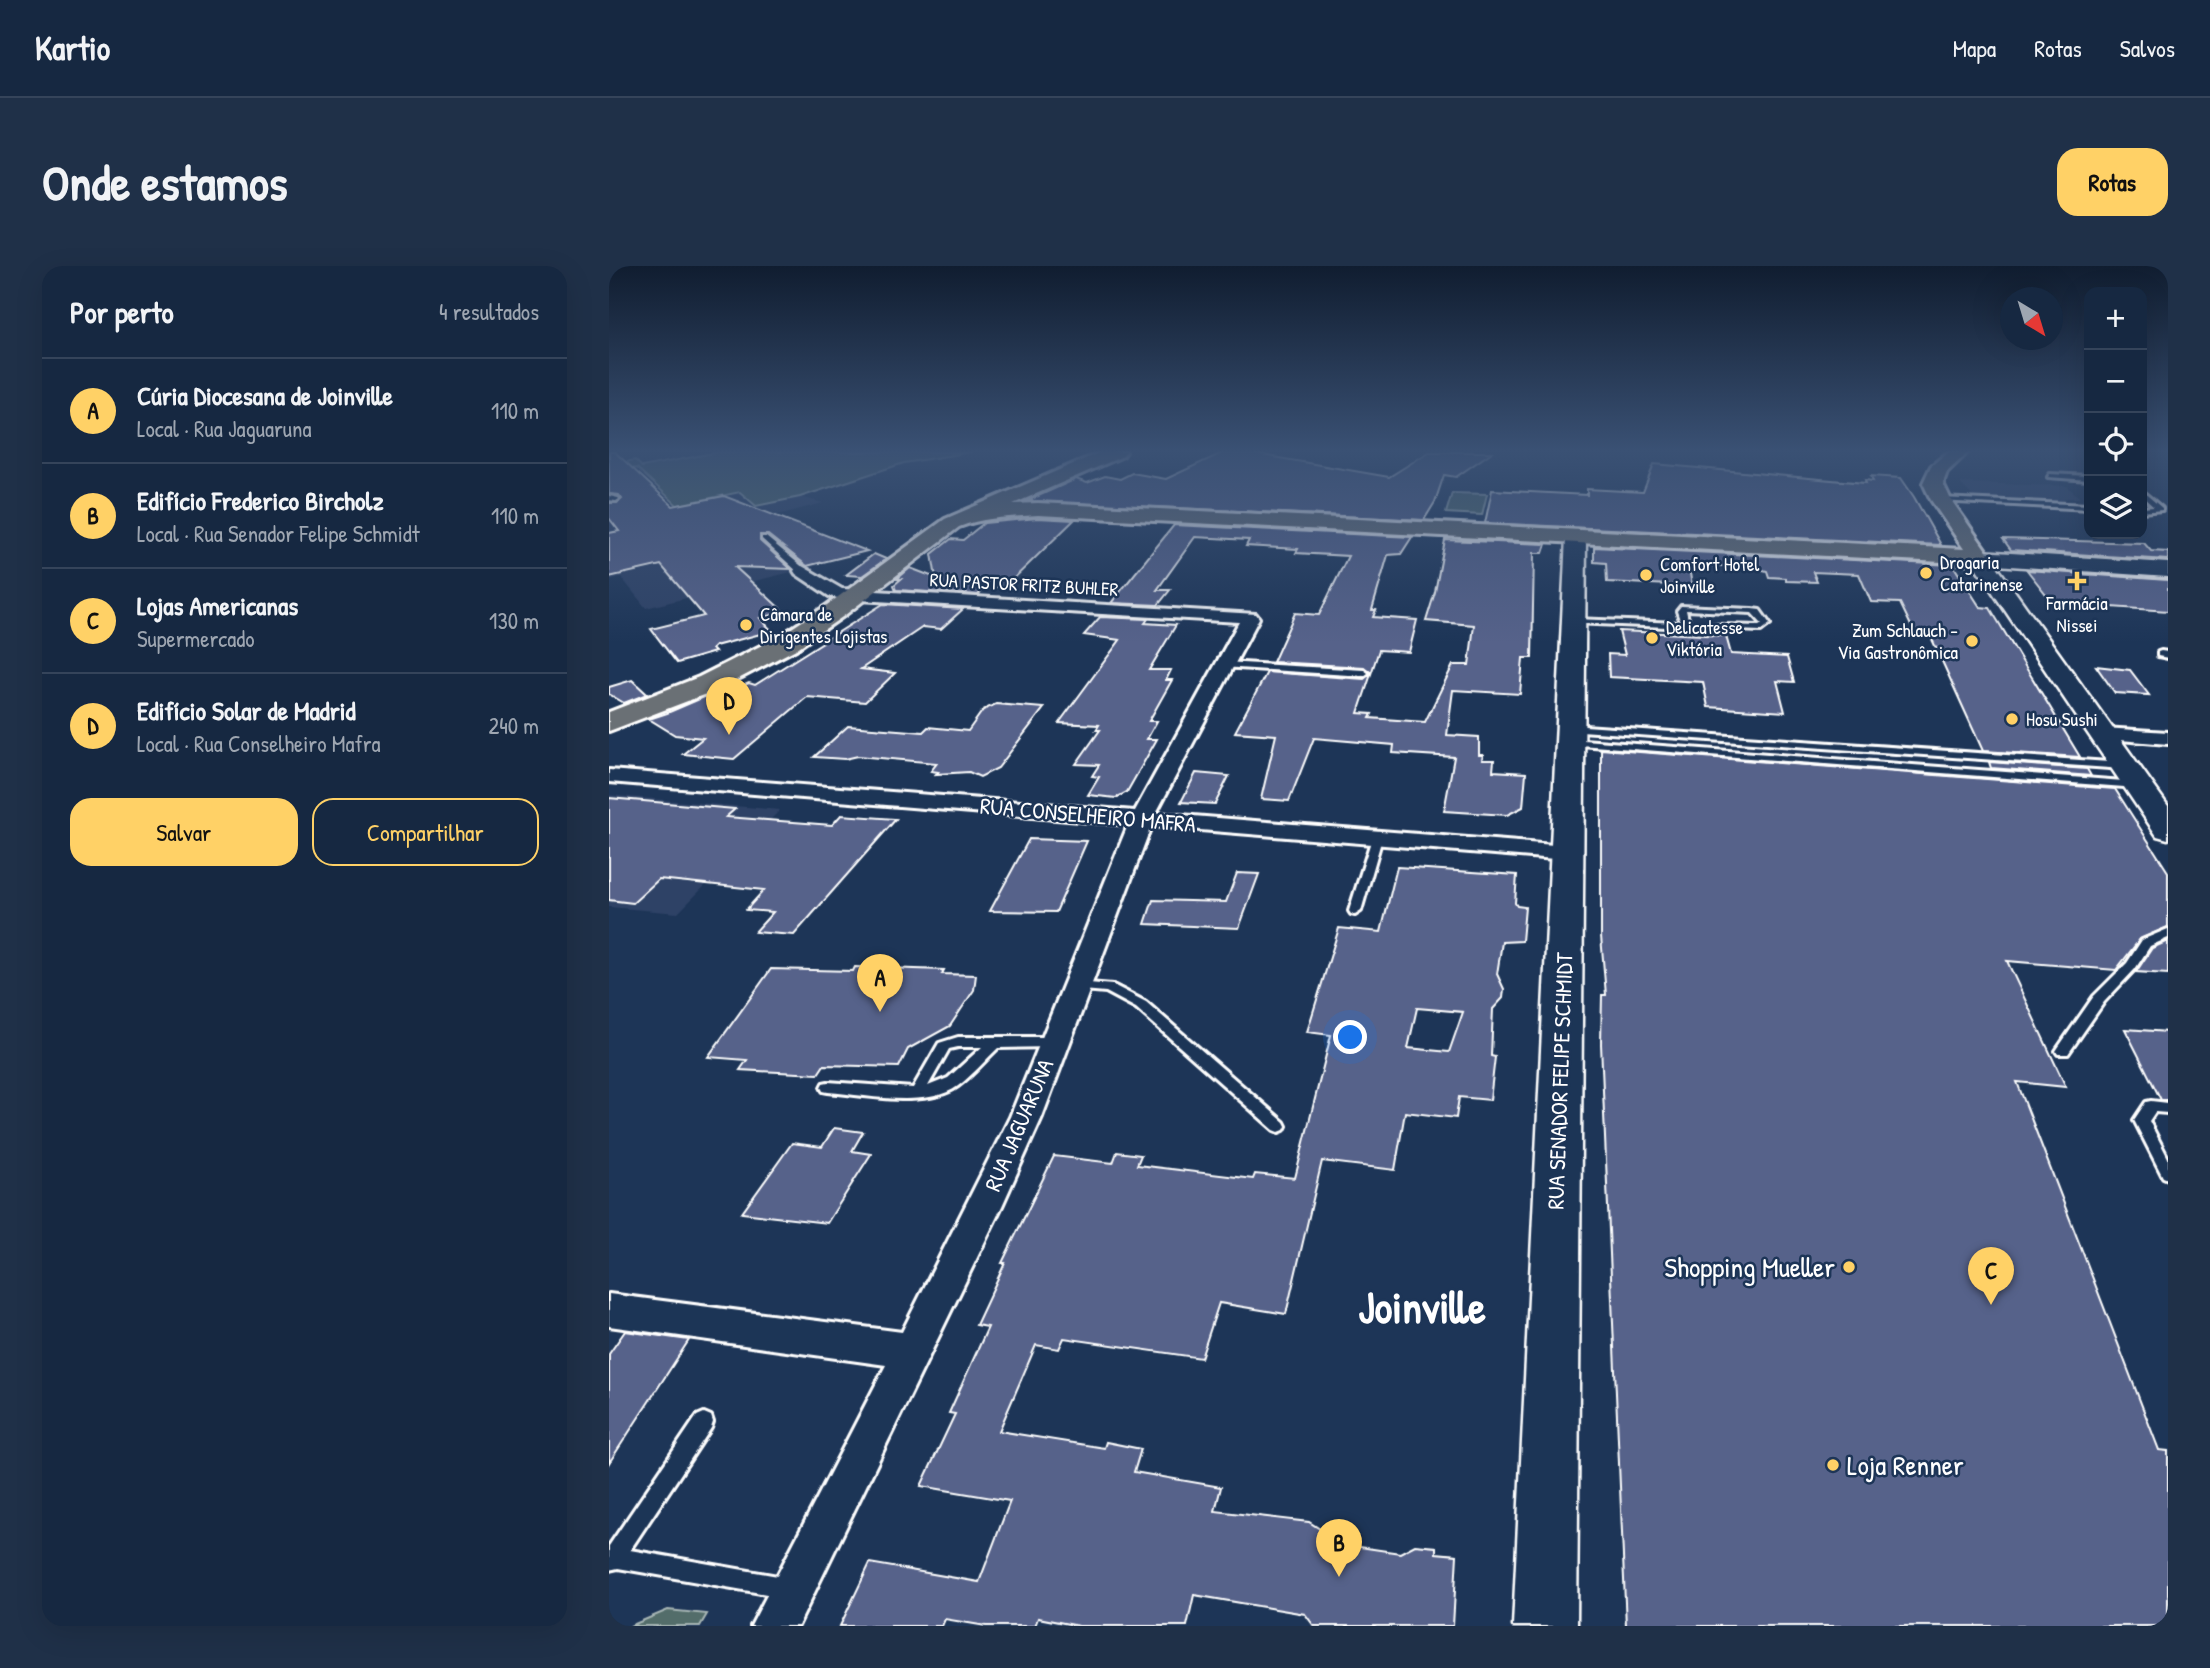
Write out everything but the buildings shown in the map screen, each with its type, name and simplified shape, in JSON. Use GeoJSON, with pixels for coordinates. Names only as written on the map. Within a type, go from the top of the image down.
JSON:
{"type":"FeatureCollection","features":[{"type":"Feature","properties":{"kind":"main road"},"geometry":{"type":"LineString","coordinates":[[1162,515],[1980,557],[2168,570]]}},
{"type":"Feature","properties":{"kind":"main road"},"geometry":{"type":"LineString","coordinates":[[1952,515],[2168,829]]}},
{"type":"Feature","properties":{"kind":"main road"},"geometry":{"type":"LineString","coordinates":[[609,722],[672,699],[751,663],[797,636],[940,531],[968,516]]}},
{"type":"Feature","properties":{"kind":"main road","name":"RUA SENADOR FELIPE SCHMIDT"},"geometry":{"type":"LineString","coordinates":[[1545,1626],[1576,537]]}},
{"type":"Feature","properties":{"kind":"street","name":"RUA PASTOR FRITZ BUHLER"},"geometry":{"type":"LineString","coordinates":[[802,571],[835,593],[1250,618]]}},
{"type":"Feature","properties":{"kind":"street","name":"RUA JAGUARUNA"},"geometry":{"type":"LineString","coordinates":[[784,1607],[997,1182],[1026,1117],[1142,819],[1250,618]]}},
{"type":"Feature","properties":{"kind":"street"},"geometry":{"type":"LineString","coordinates":[[2103,734],[2168,738]]}},
{"type":"Feature","properties":{"kind":"street","name":"RUA CONSELHEIRO MAFRA"},"geometry":{"type":"LineString","coordinates":[[609,776],[1567,853]]}},
{"type":"Feature","properties":{"kind":"street"},"geometry":{"type":"LineString","coordinates":[[609,1310],[913,1351]]}},
{"type":"Feature","properties":{"kind":"lane"},"geometry":{"type":"LineString","coordinates":[[764,538],[802,571]]}},
{"type":"Feature","properties":{"kind":"lane"},"geometry":{"type":"LineString","coordinates":[[1573,621],[1686,626],[1761,629],[1766,627],[1757,612],[1684,608],[1681,611],[1686,626]]}},
{"type":"Feature","properties":{"kind":"lane"},"geometry":{"type":"LineString","coordinates":[[1225,666],[1364,673]]}},
{"type":"Feature","properties":{"kind":"lane"},"geometry":{"type":"LineString","coordinates":[[1570,735],[1828,746],[2131,775]]}},
{"type":"Feature","properties":{"kind":"lane"},"geometry":{"type":"LineString","coordinates":[[1570,735],[1835,764],[2131,775]]}},
{"type":"Feature","properties":{"kind":"lane"},"geometry":{"type":"LineString","coordinates":[[1828,746],[1835,764]]}},
{"type":"Feature","properties":{"kind":"lane"},"geometry":{"type":"LineString","coordinates":[[1355,911],[1377,838]]}},
{"type":"Feature","properties":{"kind":"lane"},"geometry":{"type":"LineString","coordinates":[[2063,1051],[2099,999],[2131,966],[2146,943],[2168,933]]}},
{"type":"Feature","properties":{"kind":"lane"},"geometry":{"type":"LineString","coordinates":[[1076,986],[1108,988],[1142,1004],[1279,1126]]}},
{"type":"Feature","properties":{"kind":"lane"},"geometry":{"type":"LineString","coordinates":[[917,1094],[944,1046],[958,1042],[1054,1041]]}},
{"type":"Feature","properties":{"kind":"lane"},"geometry":{"type":"LineString","coordinates":[[828,1087],[917,1094],[953,1082],[995,1043]]}},
{"type":"Feature","properties":{"kind":"lane"},"geometry":{"type":"LineString","coordinates":[[2168,1108],[2151,1106],[2141,1120],[2168,1172]]}},
{"type":"Feature","properties":{"kind":"lane"},"geometry":{"type":"LineString","coordinates":[[704,1422],[611,1561],[784,1607]]}},
{"type":"Feature","properties":{"kind":"shaded area"},"geometry":{"type":"Polygon","coordinates":[[[609,515],[776,515],[763,519],[819,565],[646,608],[621,577],[609,580],[609,515]]]}},
{"type":"Feature","properties":{"kind":"shaded area"},"geometry":{"type":"Polygon","coordinates":[[[609,795],[780,810],[678,913],[609,907],[609,795]]]}},
{"type":"Feature","properties":{"kind":"green space"},"geometry":{"type":"Polygon","coordinates":[[[668,1610],[707,1614],[700,1626],[630,1626],[668,1610]]]}},
{"type":"Feature","properties":{"kind":"place","name":"Drogaria Catarinense"},"geometry":{"type":"Point","coordinates":[1926,573]}},
{"type":"Feature","properties":{"kind":"place","name":"Comfort Hotel Joinville"},"geometry":{"type":"Point","coordinates":[1646,575]}},
{"type":"Feature","properties":{"kind":"place","name":"Farmácia Nissei"},"geometry":{"type":"Point","coordinates":[2077,581]}},
{"type":"Feature","properties":{"kind":"place","name":"Câmara de Dirigentes Lojistas"},"geometry":{"type":"Point","coordinates":[746,625]}},
{"type":"Feature","properties":{"kind":"place","name":"Delicatesse Viktória"},"geometry":{"type":"Point","coordinates":[1652,638]}},
{"type":"Feature","properties":{"kind":"place","name":"Zum Schlauch - Via Gastronômica"},"geometry":{"type":"Point","coordinates":[1972,641]}},
{"type":"Feature","properties":{"kind":"place","name":"Hosu Sushi"},"geometry":{"type":"Point","coordinates":[2012,719]}},
{"type":"Feature","properties":{"kind":"place","name":"Edifício Solar de Madrid"},"geometry":{"type":"Point","coordinates":[729,735]}},
{"type":"Feature","properties":{"kind":"place","name":"Cúria Diocesana de Joinville"},"geometry":{"type":"Point","coordinates":[880,1012]}},
{"type":"Feature","properties":{"kind":"place","name":"Shopping Mueller"},"geometry":{"type":"Point","coordinates":[1849,1267]}},
{"type":"Feature","properties":{"kind":"place","name":"Lojas Americanas"},"geometry":{"type":"Point","coordinates":[1991,1305]}},
{"type":"Feature","properties":{"kind":"place","name":"Loja Renner"},"geometry":{"type":"Point","coordinates":[1833,1465]}},
{"type":"Feature","properties":{"kind":"place","name":"Edifício Frederico Bircholz"},"geometry":{"type":"Point","coordinates":[1339,1577]}},
{"type":"Feature","properties":{"kind":"district","name":"Joinville"},"geometry":{"type":"Point","coordinates":[1422,1308]}}]}
